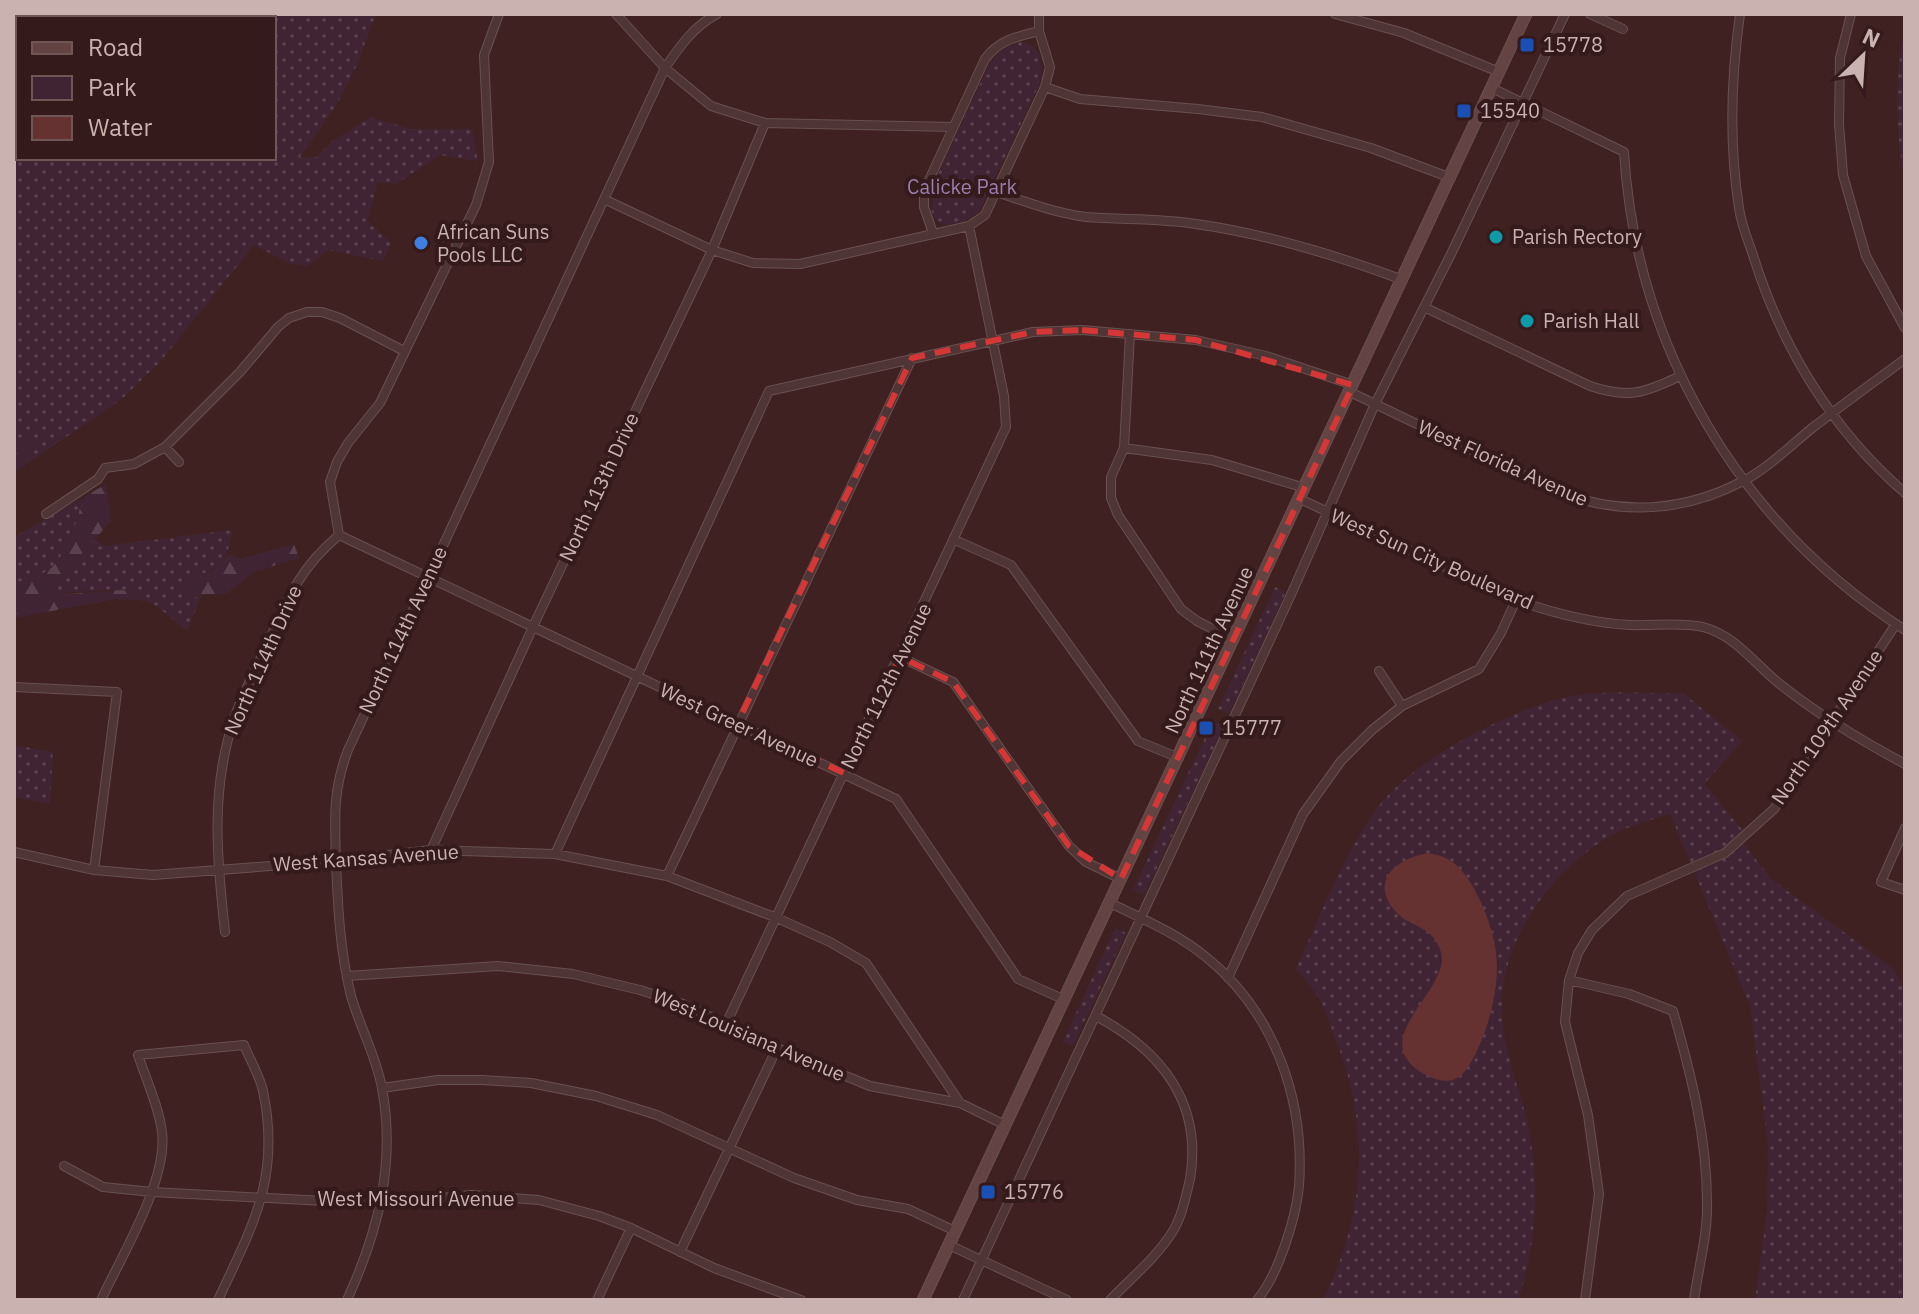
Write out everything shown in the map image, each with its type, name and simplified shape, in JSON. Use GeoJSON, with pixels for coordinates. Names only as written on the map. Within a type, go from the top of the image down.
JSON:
{"type":"FeatureCollection","features":[{"type":"Feature","properties":{"kind":"street"},"geometry":{"type":"LineString","coordinates":[[339,535],[330,482],[337,462],[380,403],[476,205],[489,162],[484,55],[499,14]]}},
{"type":"Feature","properties":{"kind":"street"},"geometry":{"type":"LineString","coordinates":[[616,14],[665,68],[711,106],[765,123],[953,127]]}},
{"type":"Feature","properties":{"kind":"street","name":"North 114th Avenue"},"geometry":{"type":"LineString","coordinates":[[347,1300],[369,1253],[381,1204],[386,1143],[382,1088],[347,976],[339,938],[333,815],[337,781],[342,764],[665,68],[684,40],[703,21],[717,14]]}},
{"type":"Feature","properties":{"kind":"street"},"geometry":{"type":"LineString","coordinates":[[606,200],[712,250],[753,263],[800,264],[969,226],[985,215],[1045,87],[1050,67],[1039,31],[1039,14]]}},
{"type":"Feature","properties":{"kind":"street"},"geometry":{"type":"LineString","coordinates":[[1335,14],[1404,33],[1499,72]]}},
{"type":"Feature","properties":{"kind":"street","name":"North 111th Avenue"},"geometry":{"type":"LineString","coordinates":[[923,1300],[1526,14]]}},
{"type":"Feature","properties":{"kind":"street"},"geometry":{"type":"LineString","coordinates":[[963,1300],[1375,404],[1565,14]]}},
{"type":"Feature","properties":{"kind":"street"},"geometry":{"type":"LineString","coordinates":[[1590,14],[1623,29]]}},
{"type":"Feature","properties":{"kind":"street"},"geometry":{"type":"LineString","coordinates":[[1740,14],[1734,57],[1732,137],[1739,211],[1767,299],[1798,362],[1832,413],[1856,444],[1905,493]]}},
{"type":"Feature","properties":{"kind":"street"},"geometry":{"type":"LineString","coordinates":[[1851,14],[1840,58],[1839,124],[1843,175],[1866,256],[1905,328]]}},
{"type":"Feature","properties":{"kind":"street"},"geometry":{"type":"LineString","coordinates":[[933,233],[924,207],[924,191],[992,49],[1008,39],[1039,31]]}},
{"type":"Feature","properties":{"kind":"street"},"geometry":{"type":"LineString","coordinates":[[1045,87],[1080,99],[1262,117],[1371,148],[1451,178]]}},
{"type":"Feature","properties":{"kind":"street"},"geometry":{"type":"LineString","coordinates":[[1492,88],[1624,152],[1632,233],[1653,307],[1680,376],[1710,431],[1780,526],[1822,568],[1905,630]]}},
{"type":"Feature","properties":{"kind":"street","name":"North 113th Drive"},"geometry":{"type":"LineString","coordinates":[[431,850],[712,250],[765,123]]}},
{"type":"Feature","properties":{"kind":"street"},"geometry":{"type":"LineString","coordinates":[[997,192],[1048,210],[1085,216],[1197,224],[1281,241],[1337,256],[1403,280]]}},
{"type":"Feature","properties":{"kind":"street","name":"North 112th Avenue"},"geometry":{"type":"LineString","coordinates":[[726,1024],[1006,427],[1005,402],[994,340],[969,226]]}},
{"type":"Feature","properties":{"kind":"street"},"geometry":{"type":"LineString","coordinates":[[1424,307],[1610,393],[1647,391],[1680,376]]}},
{"type":"Feature","properties":{"kind":"street"},"geometry":{"type":"LineString","coordinates":[[46,514],[98,479],[105,468],[134,464],[165,447],[289,318],[307,312],[322,312],[404,351]]}},
{"type":"Feature","properties":{"kind":"street","name":"West Florida Avenue"},"geometry":{"type":"LineString","coordinates":[[636,677],[769,391],[1033,332],[1082,330],[1196,340],[1266,356],[1351,389],[1375,404],[1559,492],[1600,505],[1644,509],[1696,501],[1745,481],[1905,359]]}},
{"type":"Feature","properties":{"kind":"street"},"geometry":{"type":"LineString","coordinates":[[1130,334],[1124,448],[1111,477],[1111,498],[1118,515],[1181,609],[1234,640]]}},
{"type":"Feature","properties":{"kind":"street"},"geometry":{"type":"LineString","coordinates":[[667,876],[912,358]]}},
{"type":"Feature","properties":{"kind":"street"},"geometry":{"type":"LineString","coordinates":[[165,447],[179,462]]}},
{"type":"Feature","properties":{"kind":"street","name":"West Sun City Boulevard"},"geometry":{"type":"LineString","coordinates":[[1124,448],[1212,460],[1302,494],[1327,512],[1516,600],[1576,618],[1626,625],[1704,628],[1742,647],[1779,684],[1832,721],[1905,764]]}},
{"type":"Feature","properties":{"kind":"street","name":"West Greer Avenue"},"geometry":{"type":"LineString","coordinates":[[339,535],[896,799],[1018,979],[1065,1000]]}},
{"type":"Feature","properties":{"kind":"street","name":"North 114th Drive"},"geometry":{"type":"LineString","coordinates":[[225,932],[218,869],[217,796],[223,756],[234,717],[300,575],[315,556],[339,535]]}},
{"type":"Feature","properties":{"kind":"street"},"geometry":{"type":"LineString","coordinates":[[955,540],[1011,565],[1138,741],[1179,758]]}},
{"type":"Feature","properties":{"kind":"street"},"geometry":{"type":"LineString","coordinates":[[1228,978],[1303,814],[1341,761],[1402,706],[1479,669],[1516,600]]}},
{"type":"Feature","properties":{"kind":"street","name":"North 109th Avenue"},"geometry":{"type":"LineString","coordinates":[[1585,1300],[1599,1194],[1588,1115],[1565,1022],[1569,980],[1578,953],[1608,911],[1627,896],[1725,853],[1774,809],[1896,624]]}},
{"type":"Feature","properties":{"kind":"street"},"geometry":{"type":"LineString","coordinates":[[900,657],[953,682],[1069,846],[1086,862],[1121,879]]}},
{"type":"Feature","properties":{"kind":"street"},"geometry":{"type":"LineString","coordinates":[[1379,671],[1402,706]]}},
{"type":"Feature","properties":{"kind":"street"},"geometry":{"type":"LineString","coordinates":[[555,854],[636,677]]}},
{"type":"Feature","properties":{"kind":"street"},"geometry":{"type":"LineString","coordinates":[[14,687],[117,692],[94,870]]}},
{"type":"Feature","properties":{"kind":"street"},"geometry":{"type":"LineString","coordinates":[[1905,828],[1881,882],[1905,890]]}},
{"type":"Feature","properties":{"kind":"street","name":"West Kansas Avenue"},"geometry":{"type":"LineString","coordinates":[[14,852],[94,870],[153,875],[336,861],[431,850],[555,854],[667,876],[777,918],[830,942],[866,963],[960,1103]]}},
{"type":"Feature","properties":{"kind":"street"},"geometry":{"type":"LineString","coordinates":[[1110,903],[1206,957],[1255,1010],[1284,1065],[1297,1114],[1301,1157],[1297,1206],[1286,1243],[1257,1300]]}},
{"type":"Feature","properties":{"kind":"street","name":"West Louisiana Avenue"},"geometry":{"type":"LineString","coordinates":[[347,976],[498,966],[573,974],[683,1004],[777,1048],[870,1086],[960,1103]]}},
{"type":"Feature","properties":{"kind":"street"},"geometry":{"type":"LineString","coordinates":[[1569,980],[1629,994],[1673,1011],[1702,1128],[1707,1190],[1708,1206],[1694,1300]]}},
{"type":"Feature","properties":{"kind":"street"},"geometry":{"type":"LineString","coordinates":[[1096,1016],[1146,1048],[1163,1068],[1187,1112],[1192,1138],[1193,1160],[1186,1198],[1173,1231],[1110,1300]]}},
{"type":"Feature","properties":{"kind":"street"},"geometry":{"type":"LineString","coordinates":[[101,1300],[152,1192],[163,1156],[162,1129],[138,1055],[244,1045],[263,1089],[269,1152],[263,1198],[218,1300]]}},
{"type":"Feature","properties":{"kind":"street"},"geometry":{"type":"LineString","coordinates":[[680,1252],[777,1048]]}},
{"type":"Feature","properties":{"kind":"street"},"geometry":{"type":"LineString","coordinates":[[382,1088],[464,1079],[563,1088],[640,1109],[794,1178],[857,1200],[908,1209],[955,1231]]}},
{"type":"Feature","properties":{"kind":"street"},"geometry":{"type":"LineString","coordinates":[[960,1103],[1005,1125]]}},
{"type":"Feature","properties":{"kind":"street","name":"West Missouri Avenue"},"geometry":{"type":"LineString","coordinates":[[64,1166],[103,1187],[152,1192],[381,1204],[437,1197],[507,1197],[570,1207],[631,1228],[739,1278],[801,1300]]}},
{"type":"Feature","properties":{"kind":"street"},"geometry":{"type":"LineString","coordinates":[[597,1300],[631,1228]]}},
{"type":"Feature","properties":{"kind":"street"},"geometry":{"type":"LineString","coordinates":[[949,1245],[1067,1300]]}},
{"type":"Feature","properties":{"kind":"highlighted area"},"geometry":{"type":"Polygon","coordinates":[[[1082,330],[1196,340],[1353,385],[1121,879],[1069,846],[953,682],[900,657],[844,773],[737,724],[912,358],[1033,332],[1082,330]]]}},
{"type":"Feature","properties":{"kind":"green space"},"geometry":{"type":"Polygon","coordinates":[[[14,14],[376,14],[356,67],[337,104],[300,157],[317,157],[333,141],[370,117],[410,129],[472,129],[478,161],[440,155],[396,184],[378,182],[367,221],[391,243],[383,261],[328,250],[307,266],[289,263],[254,245],[160,362],[123,398],[34,459],[31,438],[14,443],[14,14]]]}},
{"type":"Feature","properties":{"kind":"green space"},"geometry":{"type":"Polygon","coordinates":[[[1905,32],[1905,179],[1897,105],[1905,32]]]}},
{"type":"Feature","properties":{"kind":"green space","name":"Calicke Park"},"geometry":{"type":"Polygon","coordinates":[[[1021,42],[1033,47],[1040,57],[1040,83],[980,210],[964,222],[944,225],[936,220],[932,212],[933,185],[991,61],[1003,48],[1021,42]]]}},
{"type":"Feature","properties":{"kind":"green space"},"geometry":{"type":"Polygon","coordinates":[[[25,435],[31,438],[34,459],[14,473],[14,443],[25,435]]]}},
{"type":"Feature","properties":{"kind":"green space"},"geometry":{"type":"Polygon","coordinates":[[[106,484],[111,521],[61,577],[56,589],[71,594],[122,590],[150,601],[116,599],[14,618],[14,583],[42,574],[55,564],[71,537],[81,499],[106,484]]]}},
{"type":"Feature","properties":{"kind":"green space"},"geometry":{"type":"Polygon","coordinates":[[[81,499],[71,537],[55,564],[42,574],[14,583],[14,537],[81,499]]]}},
{"type":"Feature","properties":{"kind":"green space"},"geometry":{"type":"Polygon","coordinates":[[[232,530],[227,552],[218,565],[183,581],[184,597],[201,597],[187,631],[158,607],[124,591],[74,592],[56,589],[61,577],[95,538],[104,546],[232,530]]]}},
{"type":"Feature","properties":{"kind":"green space"},"geometry":{"type":"Polygon","coordinates":[[[294,544],[299,558],[253,572],[228,593],[184,597],[178,587],[183,581],[212,571],[229,554],[240,559],[294,544]]]}},
{"type":"Feature","properties":{"kind":"green space"},"geometry":{"type":"Polygon","coordinates":[[[1275,587],[1286,592],[1229,714],[1218,709],[1275,587]]]}},
{"type":"Feature","properties":{"kind":"green space"},"geometry":{"type":"Polygon","coordinates":[[[1683,693],[1742,741],[1704,784],[1746,834],[1741,840],[1771,879],[1894,969],[1905,993],[1905,1300],[1755,1300],[1767,1211],[1768,1145],[1750,1006],[1670,814],[1610,836],[1563,873],[1530,915],[1509,962],[1503,987],[1503,1027],[1528,1125],[1535,1191],[1533,1235],[1518,1300],[1323,1300],[1338,1267],[1356,1200],[1358,1134],[1354,1101],[1327,1015],[1317,994],[1296,969],[1354,844],[1379,806],[1417,770],[1499,721],[1555,700],[1579,695],[1683,693]]]}},
{"type":"Feature","properties":{"kind":"green space"},"geometry":{"type":"Polygon","coordinates":[[[1213,721],[1224,726],[1144,895],[1133,890],[1213,721]]]}},
{"type":"Feature","properties":{"kind":"green space"},"geometry":{"type":"Polygon","coordinates":[[[14,745],[53,752],[50,804],[14,797],[14,745]]]}},
{"type":"Feature","properties":{"kind":"green space"},"geometry":{"type":"Polygon","coordinates":[[[1115,928],[1126,933],[1073,1046],[1063,1042],[1115,928]]]}},
{"type":"Feature","properties":{"kind":"water"},"geometry":{"type":"Polygon","coordinates":[[[1429,853],[1451,861],[1467,878],[1487,916],[1496,952],[1495,991],[1486,1030],[1467,1069],[1461,1076],[1449,1081],[1435,1079],[1419,1071],[1406,1058],[1402,1045],[1412,1016],[1439,973],[1441,952],[1429,933],[1398,914],[1385,892],[1385,882],[1396,866],[1429,853]]]}},
{"type":"Feature","properties":{"kind":"waterway"},"geometry":{"type":"LineString","coordinates":[[66,16],[70,14]]}},
{"type":"Feature","properties":{"kind":"place","name":"15778"},"geometry":{"type":"Point","coordinates":[1527,45]}},
{"type":"Feature","properties":{"kind":"place","name":"15540"},"geometry":{"type":"Point","coordinates":[1464,111]}},
{"type":"Feature","properties":{"kind":"place","name":"Parish Rectory"},"geometry":{"type":"Point","coordinates":[1496,237]}},
{"type":"Feature","properties":{"kind":"place","name":"African Suns Pools LLC"},"geometry":{"type":"Point","coordinates":[421,243]}},
{"type":"Feature","properties":{"kind":"place","name":"Parish Hall"},"geometry":{"type":"Point","coordinates":[1527,321]}},
{"type":"Feature","properties":{"kind":"place","name":"15777"},"geometry":{"type":"Point","coordinates":[1206,728]}},
{"type":"Feature","properties":{"kind":"place","name":"15776"},"geometry":{"type":"Point","coordinates":[988,1192]}}]}
